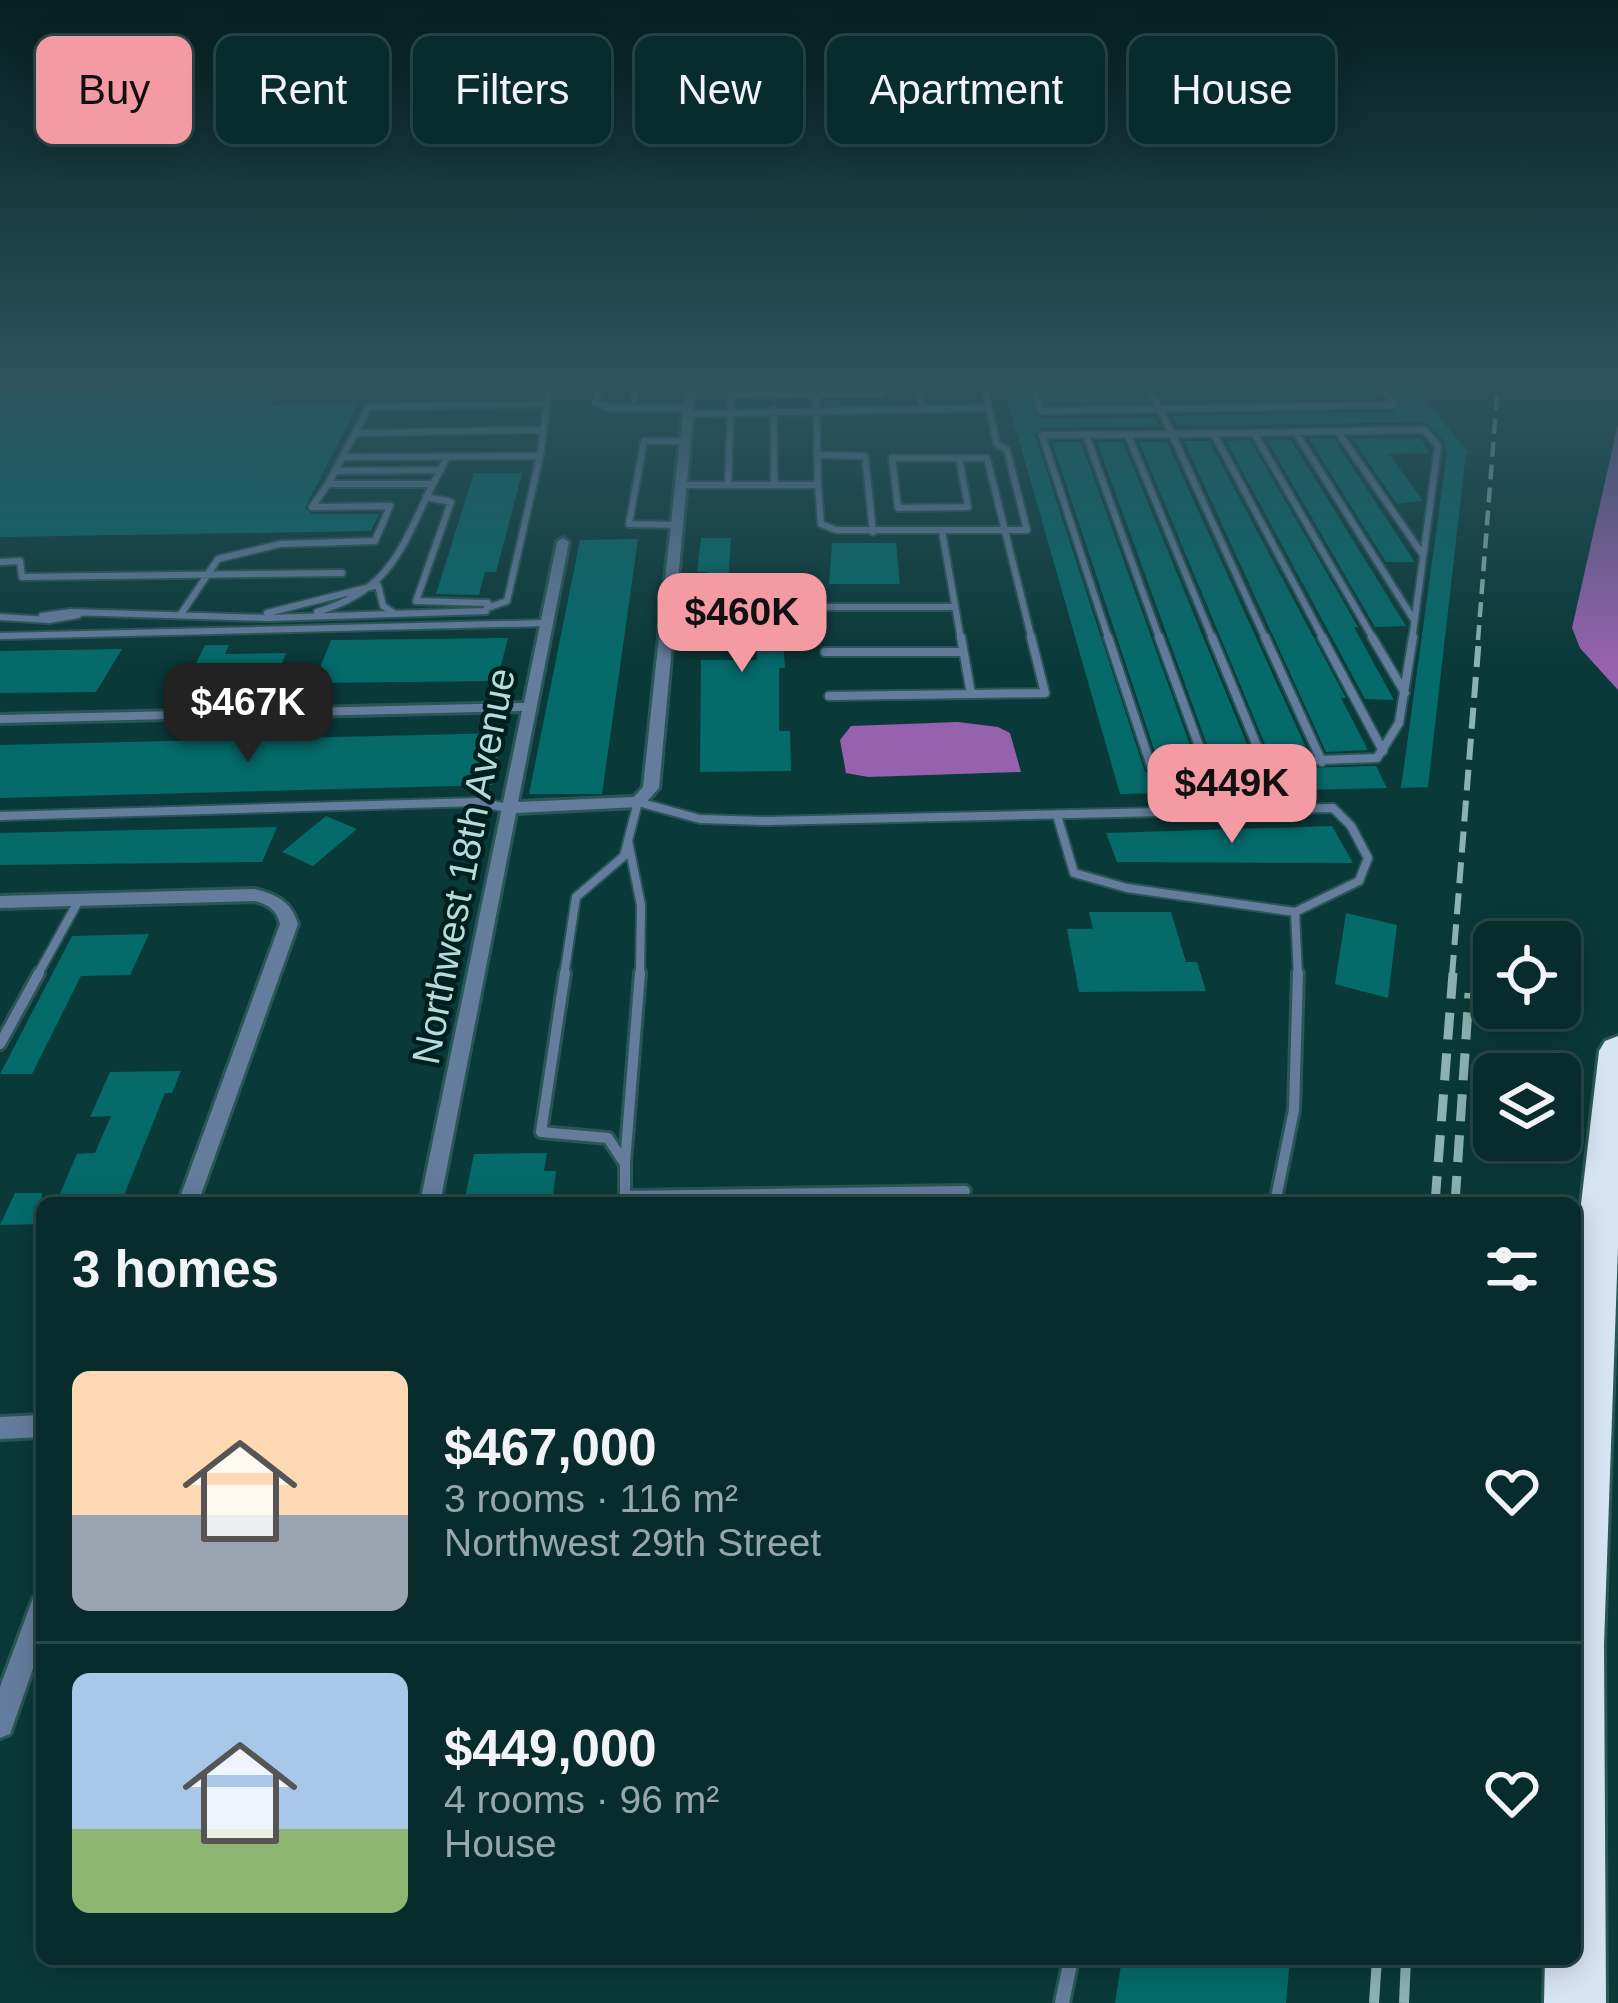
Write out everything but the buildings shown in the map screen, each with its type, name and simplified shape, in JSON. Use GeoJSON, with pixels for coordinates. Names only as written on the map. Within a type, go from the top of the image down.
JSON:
{"type":"FeatureCollection","features":[{"type":"Feature","properties":{"kind":"highway"},"geometry":{"type":"LineString","coordinates":[[1581,1635],[1584,1451],[1597,1237],[1618,1051]]}},
{"type":"Feature","properties":{"kind":"highway"},"geometry":{"type":"LineString","coordinates":[[1575,2003],[1576,1965]]}},
{"type":"Feature","properties":{"kind":"street"},"geometry":{"type":"LineString","coordinates":[[508,808],[638,802],[651,788],[683,476]]}},
{"type":"Feature","properties":{"kind":"street","name":"Northwest 18th Avenue"},"geometry":{"type":"LineString","coordinates":[[431,1197],[563,542]]}},
{"type":"Feature","properties":{"kind":"street"},"geometry":{"type":"LineString","coordinates":[[0,719],[528,707]]}},
{"type":"Feature","properties":{"kind":"street"},"geometry":{"type":"LineString","coordinates":[[0,902],[255,895],[275,900],[286,910],[290,924],[190,1197]]}},
{"type":"Feature","properties":{"kind":"street"},"geometry":{"type":"LineString","coordinates":[[0,1428],[36,1426]]}},
{"type":"Feature","properties":{"kind":"street"},"geometry":{"type":"LineString","coordinates":[[0,1724],[36,1624]]}},
{"type":"Feature","properties":{"kind":"lane"},"geometry":{"type":"LineString","coordinates":[[181,614],[218,559],[280,544],[375,541],[390,506],[312,507],[332,476]]}},
{"type":"Feature","properties":{"kind":"lane"},"geometry":{"type":"LineString","coordinates":[[295,617],[356,601],[378,585],[437,476]]}},
{"type":"Feature","properties":{"kind":"lane"},"geometry":{"type":"LineString","coordinates":[[0,617],[295,617],[490,608],[507,601],[535,476]]}},
{"type":"Feature","properties":{"kind":"lane"},"geometry":{"type":"LineString","coordinates":[[638,476],[629,524],[678,525]]}},
{"type":"Feature","properties":{"kind":"lane"},"geometry":{"type":"LineString","coordinates":[[728,485],[729,476]]}},
{"type":"Feature","properties":{"kind":"lane"},"geometry":{"type":"LineString","coordinates":[[774,476],[774,485]]}},
{"type":"Feature","properties":{"kind":"lane"},"geometry":{"type":"LineString","coordinates":[[818,476],[820,524],[848,532],[873,532],[1027,530],[1014,476]]}},
{"type":"Feature","properties":{"kind":"lane"},"geometry":{"type":"LineString","coordinates":[[868,476],[873,532]]}},
{"type":"Feature","properties":{"kind":"lane"},"geometry":{"type":"LineString","coordinates":[[894,476],[898,508],[968,507],[962,476]]}},
{"type":"Feature","properties":{"kind":"lane"},"geometry":{"type":"LineString","coordinates":[[830,696],[1045,693],[992,476]]}},
{"type":"Feature","properties":{"kind":"lane"},"geometry":{"type":"LineString","coordinates":[[1056,476],[1151,766],[1368,761],[1383,751],[1399,723],[1405,694],[1434,476]]}},
{"type":"Feature","properties":{"kind":"lane"},"geometry":{"type":"LineString","coordinates":[[1101,476],[1206,765]]}},
{"type":"Feature","properties":{"kind":"lane"},"geometry":{"type":"LineString","coordinates":[[1145,476],[1264,764]]}},
{"type":"Feature","properties":{"kind":"lane"},"geometry":{"type":"LineString","coordinates":[[1191,476],[1322,762]]}},
{"type":"Feature","properties":{"kind":"lane"},"geometry":{"type":"LineString","coordinates":[[1237,476],[1383,751]]}},
{"type":"Feature","properties":{"kind":"lane"},"geometry":{"type":"LineString","coordinates":[[1279,476],[1405,694]]}},
{"type":"Feature","properties":{"kind":"lane"},"geometry":{"type":"LineString","coordinates":[[1323,476],[1414,620]]}},
{"type":"Feature","properties":{"kind":"lane"},"geometry":{"type":"LineString","coordinates":[[1368,476],[1423,555]]}},
{"type":"Feature","properties":{"kind":"lane"},"geometry":{"type":"LineString","coordinates":[[328,484],[433,484]]}},
{"type":"Feature","properties":{"kind":"lane"},"geometry":{"type":"LineString","coordinates":[[682,485],[818,485]]}},
{"type":"Feature","properties":{"kind":"lane"},"geometry":{"type":"LineString","coordinates":[[426,497],[451,502],[416,601],[488,603],[490,608]]}},
{"type":"Feature","properties":{"kind":"lane"},"geometry":{"type":"LineString","coordinates":[[942,531],[971,694]]}},
{"type":"Feature","properties":{"kind":"lane"},"geometry":{"type":"LineString","coordinates":[[0,562],[20,561],[22,577],[342,573]]}},
{"type":"Feature","properties":{"kind":"lane"},"geometry":{"type":"LineString","coordinates":[[378,585],[383,606],[395,614]]}},
{"type":"Feature","properties":{"kind":"lane"},"geometry":{"type":"LineString","coordinates":[[242,614],[315,604],[378,585]]}},
{"type":"Feature","properties":{"kind":"lane"},"geometry":{"type":"LineString","coordinates":[[822,607],[956,607]]}},
{"type":"Feature","properties":{"kind":"lane"},"geometry":{"type":"LineString","coordinates":[[0,636],[546,623]]}},
{"type":"Feature","properties":{"kind":"lane"},"geometry":{"type":"LineString","coordinates":[[825,652],[964,652]]}},
{"type":"Feature","properties":{"kind":"lane"},"geometry":{"type":"LineString","coordinates":[[0,816],[477,802],[508,808]]}},
{"type":"Feature","properties":{"kind":"lane"},"geometry":{"type":"LineString","coordinates":[[625,1164],[608,1138],[541,1132],[576,897],[624,856],[638,802],[700,819],[1333,808],[1352,826],[1368,858],[1358,881],[1295,912],[1127,888],[1074,873],[1057,814]]}},
{"type":"Feature","properties":{"kind":"lane"},"geometry":{"type":"LineString","coordinates":[[625,1197],[641,932],[636,856],[628,841]]}},
{"type":"Feature","properties":{"kind":"lane"},"geometry":{"type":"LineString","coordinates":[[0,1044],[79,900]]}},
{"type":"Feature","properties":{"kind":"lane"},"geometry":{"type":"LineString","coordinates":[[1276,1197],[1294,1110],[1299,1008],[1295,912]]}},
{"type":"Feature","properties":{"kind":"lane"},"geometry":{"type":"LineString","coordinates":[[710,1197],[965,1191]]}},
{"type":"Feature","properties":{"kind":"lane"},"geometry":{"type":"LineString","coordinates":[[1062,2003],[1070,1965]]}},
{"type":"Feature","properties":{"kind":"shaded area"},"geometry":{"type":"Polygon","coordinates":[[[1606,476],[1618,476],[1618,690],[1580,648],[1572,628],[1606,476]]]}},
{"type":"Feature","properties":{"kind":"shaded area"},"geometry":{"type":"Polygon","coordinates":[[[958,722],[1010,733],[1021,772],[868,777],[846,773],[840,740],[851,726],[958,722]]]}},
{"type":"Feature","properties":{"kind":"railway"},"geometry":{"type":"LineString","coordinates":[[1478,640],[1491,476]]}},
{"type":"Feature","properties":{"kind":"railway"},"geometry":{"type":"LineString","coordinates":[[1452,976],[1479,637]]}},
{"type":"Feature","properties":{"kind":"railway"},"geometry":{"type":"LineString","coordinates":[[1435,1197],[1453,973]]}},
{"type":"Feature","properties":{"kind":"railway"},"geometry":{"type":"LineString","coordinates":[[1455,1197],[1469,993]]}},
{"type":"Feature","properties":{"kind":"railway"},"geometry":{"type":"LineString","coordinates":[[1374,2003],[1377,1965]]}},
{"type":"Feature","properties":{"kind":"railway"},"geometry":{"type":"LineString","coordinates":[[1404,2003],[1406,1965]]}}]}
